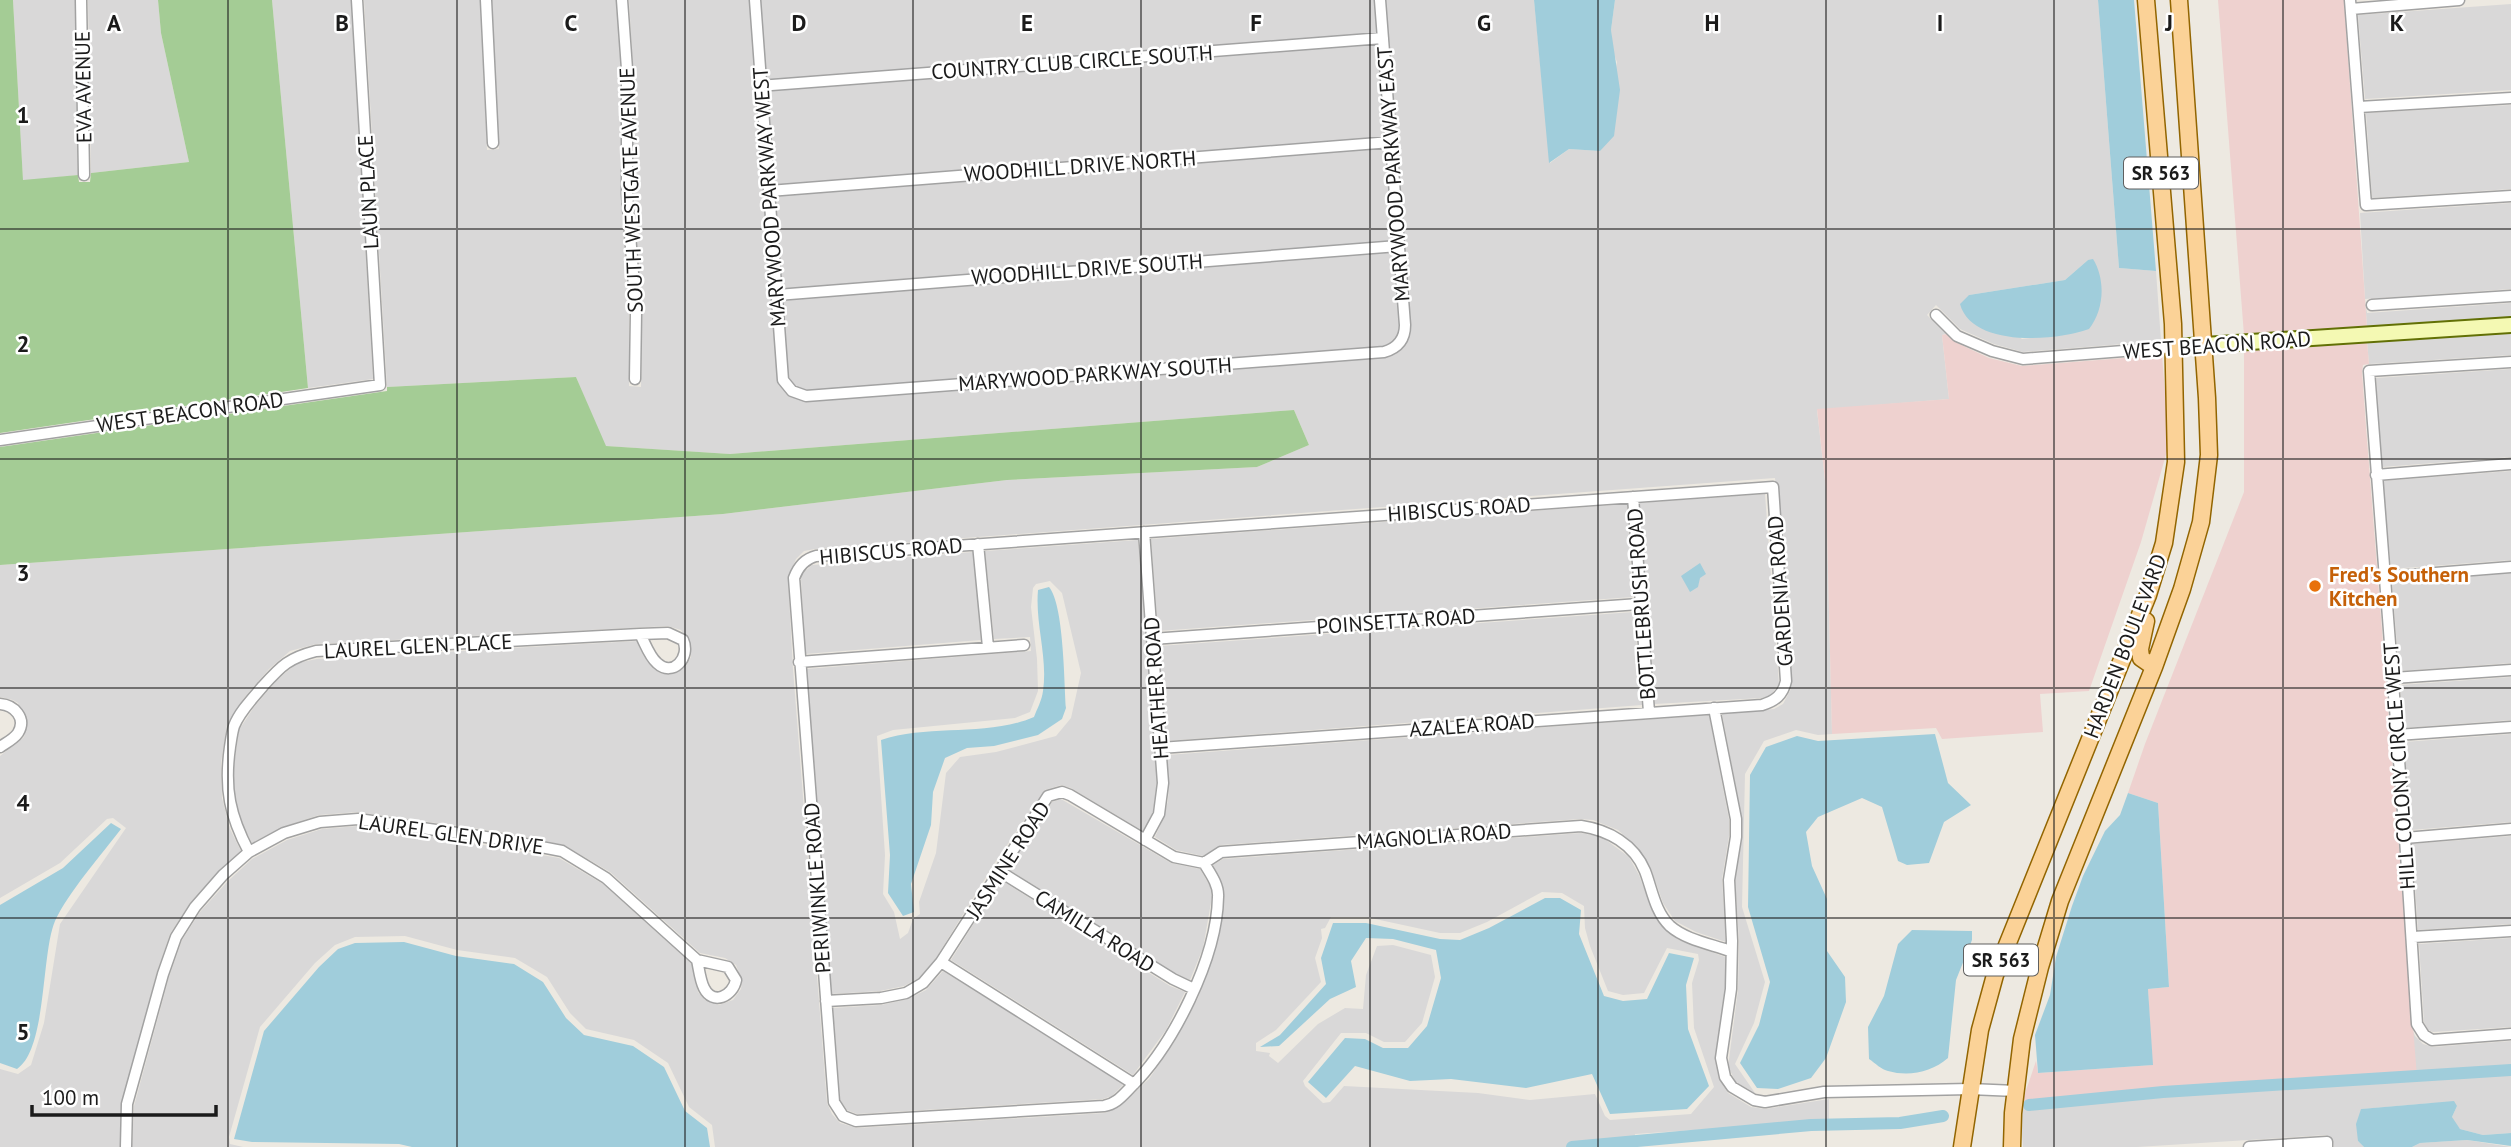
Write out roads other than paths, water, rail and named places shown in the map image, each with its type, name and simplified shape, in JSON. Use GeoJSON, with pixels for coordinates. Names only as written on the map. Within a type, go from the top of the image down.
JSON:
{"type":"FeatureCollection","features":[{"type":"Feature","properties":{"kind":"main road","name":"HARDEN BOULEVARD"},"geometry":{"type":"LineString","coordinates":[[1962,1147],[1980,1030],[1995,975],[2148,595],[2164,543],[2176,462],[2174,347],[2146,0]]}},
{"type":"Feature","properties":{"kind":"main road","name":"HARDEN BOULEVARD"},"geometry":{"type":"LineString","coordinates":[[2012,1147],[2022,1039],[2060,901],[2154,667],[2182,589],[2201,522],[2209,455],[2179,0]]}},
{"type":"Feature","properties":{"kind":"main road"},"geometry":{"type":"LineString","coordinates":[[2148,595],[2149,610],[2140,649],[2141,658],[2154,667]]}},
{"type":"Feature","properties":{"kind":"street","name":"EVA AVENUE"},"geometry":{"type":"LineString","coordinates":[[81,0],[84,175]]}},
{"type":"Feature","properties":{"kind":"street","name":"LAUN PLACE"},"geometry":{"type":"LineString","coordinates":[[358,0],[380,385]]}},
{"type":"Feature","properties":{"kind":"street"},"geometry":{"type":"LineString","coordinates":[[486,0],[493,143]]}},
{"type":"Feature","properties":{"kind":"street","name":"SOUTH WESTGATE AVENUE"},"geometry":{"type":"LineString","coordinates":[[622,0],[627,69],[627,194],[636,313],[635,379]]}},
{"type":"Feature","properties":{"kind":"street","name":"MARYWOOD PARKWAY WEST"},"geometry":{"type":"LineString","coordinates":[[755,0],[783,380],[792,391]]}},
{"type":"Feature","properties":{"kind":"street","name":"MARYWOOD PARKWAY EAST"},"geometry":{"type":"LineString","coordinates":[[1380,0],[1405,332],[1398,346]]}},
{"type":"Feature","properties":{"kind":"street"},"geometry":{"type":"LineString","coordinates":[[2459,0],[2350,4],[2366,205],[2511,196]]}},
{"type":"Feature","properties":{"kind":"street","name":"COUNTRY CLUB CIRCLE SOUTH"},"geometry":{"type":"LineString","coordinates":[[761,86],[1384,37]]}},
{"type":"Feature","properties":{"kind":"street"},"geometry":{"type":"LineString","coordinates":[[2359,107],[2511,97]]}},
{"type":"Feature","properties":{"kind":"street","name":"WOODHILL DRIVE NORTH"},"geometry":{"type":"LineString","coordinates":[[769,191],[1391,142]]}},
{"type":"Feature","properties":{"kind":"street","name":"WOODHILL DRIVE SOUTH"},"geometry":{"type":"LineString","coordinates":[[776,295],[1398,246]]}},
{"type":"Feature","properties":{"kind":"street"},"geometry":{"type":"LineString","coordinates":[[2372,305],[2511,296]]}},
{"type":"Feature","properties":{"kind":"street","name":"WEST BEACON ROAD"},"geometry":{"type":"LineString","coordinates":[[1936,315],[1957,335],[1992,351],[2023,359],[2511,325]]}},
{"type":"Feature","properties":{"kind":"street","name":"MARYWOOD PARKWAY SOUTH"},"geometry":{"type":"LineString","coordinates":[[792,391],[806,396],[1384,352],[1398,346]]}},
{"type":"Feature","properties":{"kind":"street","name":"HILL COLONY CIRCLE WEST"},"geometry":{"type":"LineString","coordinates":[[2511,362],[2370,371],[2413,937],[2417,1024],[2424,1035],[2432,1040],[2511,1034]]}},
{"type":"Feature","properties":{"kind":"street","name":"WEST BEACON ROAD"},"geometry":{"type":"LineString","coordinates":[[0,440],[380,385]]}},
{"type":"Feature","properties":{"kind":"street"},"geometry":{"type":"LineString","coordinates":[[2376,475],[2511,464]]}},
{"type":"Feature","properties":{"kind":"street","name":"HIBISCUS ROAD"},"geometry":{"type":"LineString","coordinates":[[1144,532],[1773,487]]}},
{"type":"Feature","properties":{"kind":"street","name":"GARDENIA ROAD"},"geometry":{"type":"LineString","coordinates":[[1773,487],[1786,681],[1780,694]]}},
{"type":"Feature","properties":{"kind":"street","name":"BOTTLEBRUSH ROAD"},"geometry":{"type":"LineString","coordinates":[[1633,496],[1649,712]]}},
{"type":"Feature","properties":{"kind":"street"},"geometry":{"type":"LineString","coordinates":[[988,647],[978,544],[1144,532]]}},
{"type":"Feature","properties":{"kind":"street","name":"HEATHER ROAD"},"geometry":{"type":"LineString","coordinates":[[1144,532],[1162,799],[1154,826],[1145,840]]}},
{"type":"Feature","properties":{"kind":"street","name":"HIBISCUS ROAD"},"geometry":{"type":"LineString","coordinates":[[805,561],[816,556],[978,544]]}},
{"type":"Feature","properties":{"kind":"street","name":"PERIWINKLE ROAD"},"geometry":{"type":"LineString","coordinates":[[805,561],[794,578],[799,662],[834,1102],[840,1113],[856,1121],[1104,1106],[1116,1101],[1134,1084]]}},
{"type":"Feature","properties":{"kind":"street"},"geometry":{"type":"LineString","coordinates":[[2385,577],[2511,567]]}},
{"type":"Feature","properties":{"kind":"street","name":"POINSETTA ROAD"},"geometry":{"type":"LineString","coordinates":[[1152,639],[1639,604]]}},
{"type":"Feature","properties":{"kind":"street","name":"LAUREL GLEN PLACE"},"geometry":{"type":"LineString","coordinates":[[249,852],[236,827],[228,798],[228,765],[234,727],[249,702],[273,675],[294,657],[316,652],[640,634],[668,633],[678,636],[685,645],[682,661],[673,667],[661,666],[653,658],[640,634]]}},
{"type":"Feature","properties":{"kind":"street"},"geometry":{"type":"LineString","coordinates":[[799,662],[1024,645]]}},
{"type":"Feature","properties":{"kind":"street"},"geometry":{"type":"LineString","coordinates":[[2393,678],[2511,670]]}},
{"type":"Feature","properties":{"kind":"street","name":"AZALEA ROAD"},"geometry":{"type":"LineString","coordinates":[[1160,748],[1762,705],[1773,702],[1780,694]]}},
{"type":"Feature","properties":{"kind":"street"},"geometry":{"type":"LineString","coordinates":[[0,704],[15,709],[21,721],[18,734],[0,747]]}},
{"type":"Feature","properties":{"kind":"street"},"geometry":{"type":"LineString","coordinates":[[1714,708],[1736,819],[1736,838],[1728,880],[1732,941],[1731,989],[1721,1058],[1722,1068],[1732,1087],[1742,1095],[1765,1102],[1824,1092],[1970,1089],[2016,1091]]}},
{"type":"Feature","properties":{"kind":"street"},"geometry":{"type":"LineString","coordinates":[[2397,736],[2511,727]]}},
{"type":"Feature","properties":{"kind":"street","name":"JASMINE ROAD"},"geometry":{"type":"LineString","coordinates":[[826,1002],[881,998],[906,993],[923,984],[942,962],[1048,796],[1054,793],[1070,795],[1174,857],[1204,863]]}},
{"type":"Feature","properties":{"kind":"street","name":"LAUREL GLEN DRIVE"},"geometry":{"type":"LineString","coordinates":[[126,1147],[127,1104],[176,937],[195,907],[249,852],[284,834],[320,822],[358,819],[487,836],[562,851],[606,878],[697,960],[728,967],[734,975],[733,990],[718,998],[708,994],[702,984],[697,960]]}},
{"type":"Feature","properties":{"kind":"street","name":"MAGNOLIA ROAD"},"geometry":{"type":"LineString","coordinates":[[1204,863],[1221,852],[1592,827],[1616,837],[1633,852],[1645,872],[1657,906],[1671,927],[1694,939],[1730,951]]}},
{"type":"Feature","properties":{"kind":"street"},"geometry":{"type":"LineString","coordinates":[[2405,838],[2511,829]]}},
{"type":"Feature","properties":{"kind":"street"},"geometry":{"type":"LineString","coordinates":[[942,962],[1134,1084],[1171,1034],[1194,989],[1209,951],[1219,897],[1216,884],[1204,863]]}},
{"type":"Feature","properties":{"kind":"street","name":"CAMILLA ROAD"},"geometry":{"type":"LineString","coordinates":[[999,871],[1173,979],[1194,989]]}},
{"type":"Feature","properties":{"kind":"street"},"geometry":{"type":"LineString","coordinates":[[2413,937],[2511,931]]}},
{"type":"Feature","properties":{"kind":"street"},"geometry":{"type":"LineString","coordinates":[[2249,1147],[2327,1142],[2327,1147]]}},
{"type":"Feature","properties":{"kind":"water"},"geometry":{"type":"Polygon","coordinates":[[[1534,0],[1615,0],[1611,30],[1620,90],[1614,136],[1600,151],[1569,149],[1549,163],[1534,0]]]}},
{"type":"Feature","properties":{"kind":"water"},"geometry":{"type":"Polygon","coordinates":[[[2098,0],[2134,0],[2156,271],[2119,268],[2098,0]]]}},
{"type":"Feature","properties":{"kind":"water"},"geometry":{"type":"Polygon","coordinates":[[[2093,259],[2100,276],[2102,295],[2098,313],[2089,329],[2057,336],[2017,338],[1981,328],[1968,318],[1960,304],[1969,295],[2065,280],[2088,260],[2093,259]]]}},
{"type":"Feature","properties":{"kind":"water"},"geometry":{"type":"Polygon","coordinates":[[[1700,563],[1706,574],[1700,578],[1698,587],[1690,592],[1681,576],[1700,563]]]}},
{"type":"Feature","properties":{"kind":"water"},"geometry":{"type":"Polygon","coordinates":[[[1049,587],[1058,610],[1062,644],[1066,708],[1062,719],[1038,735],[994,746],[967,748],[945,758],[933,792],[931,825],[911,884],[914,912],[903,916],[888,893],[890,855],[881,740],[919,732],[998,727],[1034,717],[1042,698],[1044,678],[1038,590],[1049,587]]]}},
{"type":"Feature","properties":{"kind":"water"},"geometry":{"type":"Polygon","coordinates":[[[1935,734],[1948,783],[1971,805],[1944,822],[1929,863],[1907,865],[1898,861],[1882,807],[1862,798],[1818,817],[1806,832],[1812,866],[1827,899],[1827,951],[1845,977],[1846,1002],[1826,1058],[1811,1078],[1778,1089],[1757,1088],[1740,1063],[1759,1025],[1770,982],[1748,907],[1750,775],[1766,747],[1797,736],[1818,741],[1935,734]]]}},
{"type":"Feature","properties":{"kind":"water"},"geometry":{"type":"Polygon","coordinates":[[[2128,793],[2158,803],[2169,987],[2148,989],[2153,1065],[2038,1073],[2035,1035],[2050,995],[2056,957],[2072,906],[2105,831],[2120,815],[2128,793]]]}},
{"type":"Feature","properties":{"kind":"water"},"geometry":{"type":"Polygon","coordinates":[[[111,823],[121,829],[76,886],[55,921],[47,955],[39,1022],[27,1058],[17,1069],[0,1063],[0,905],[63,868],[111,823]]]}},
{"type":"Feature","properties":{"kind":"water"},"geometry":{"type":"Polygon","coordinates":[[[1545,898],[1560,898],[1581,910],[1579,934],[1604,996],[1623,1001],[1647,999],[1669,953],[1694,958],[1686,985],[1688,1029],[1709,1086],[1687,1109],[1610,1114],[1592,1074],[1526,1088],[1451,1079],[1410,1081],[1355,1066],[1326,1098],[1308,1082],[1345,1038],[1365,1039],[1383,1048],[1408,1048],[1427,1026],[1441,978],[1436,950],[1393,939],[1366,938],[1351,961],[1356,987],[1330,999],[1279,1046],[1260,1047],[1280,1035],[1326,984],[1321,958],[1333,923],[1366,923],[1440,939],[1460,940],[1545,898]]]}},
{"type":"Feature","properties":{"kind":"water"},"geometry":{"type":"Polygon","coordinates":[[[1912,930],[1972,931],[1972,940],[1956,980],[1948,1058],[1928,1070],[1896,1073],[1881,1068],[1869,1059],[1868,1027],[1884,996],[1898,944],[1912,930]]]}},
{"type":"Feature","properties":{"kind":"water"},"geometry":{"type":"Polygon","coordinates":[[[404,942],[456,956],[514,964],[543,982],[566,1018],[584,1035],[633,1046],[664,1067],[685,1111],[707,1128],[710,1147],[412,1147],[399,1144],[252,1142],[234,1139],[264,1031],[319,967],[338,949],[355,943],[404,942]]]}},
{"type":"Feature","properties":{"kind":"water"},"geometry":{"type":"Polygon","coordinates":[[[2454,1101],[2457,1106],[2452,1117],[2460,1129],[2483,1135],[2511,1133],[2511,1146],[2467,1140],[2420,1143],[2412,1147],[2364,1147],[2358,1141],[2356,1124],[2361,1109],[2454,1101]]]}},
{"type":"Feature","properties":{"kind":"waterway"},"geometry":{"type":"LineString","coordinates":[[2029,1105],[2163,1092],[2511,1070]]}},
{"type":"Feature","properties":{"kind":"waterway"},"geometry":{"type":"LineString","coordinates":[[1572,1147],[1811,1125],[1900,1123],[1943,1116]]}},
{"type":"Feature","properties":{"kind":"place","name":"Fred's Southern Kitchen"},"geometry":{"type":"Point","coordinates":[2315,586]}}]}
